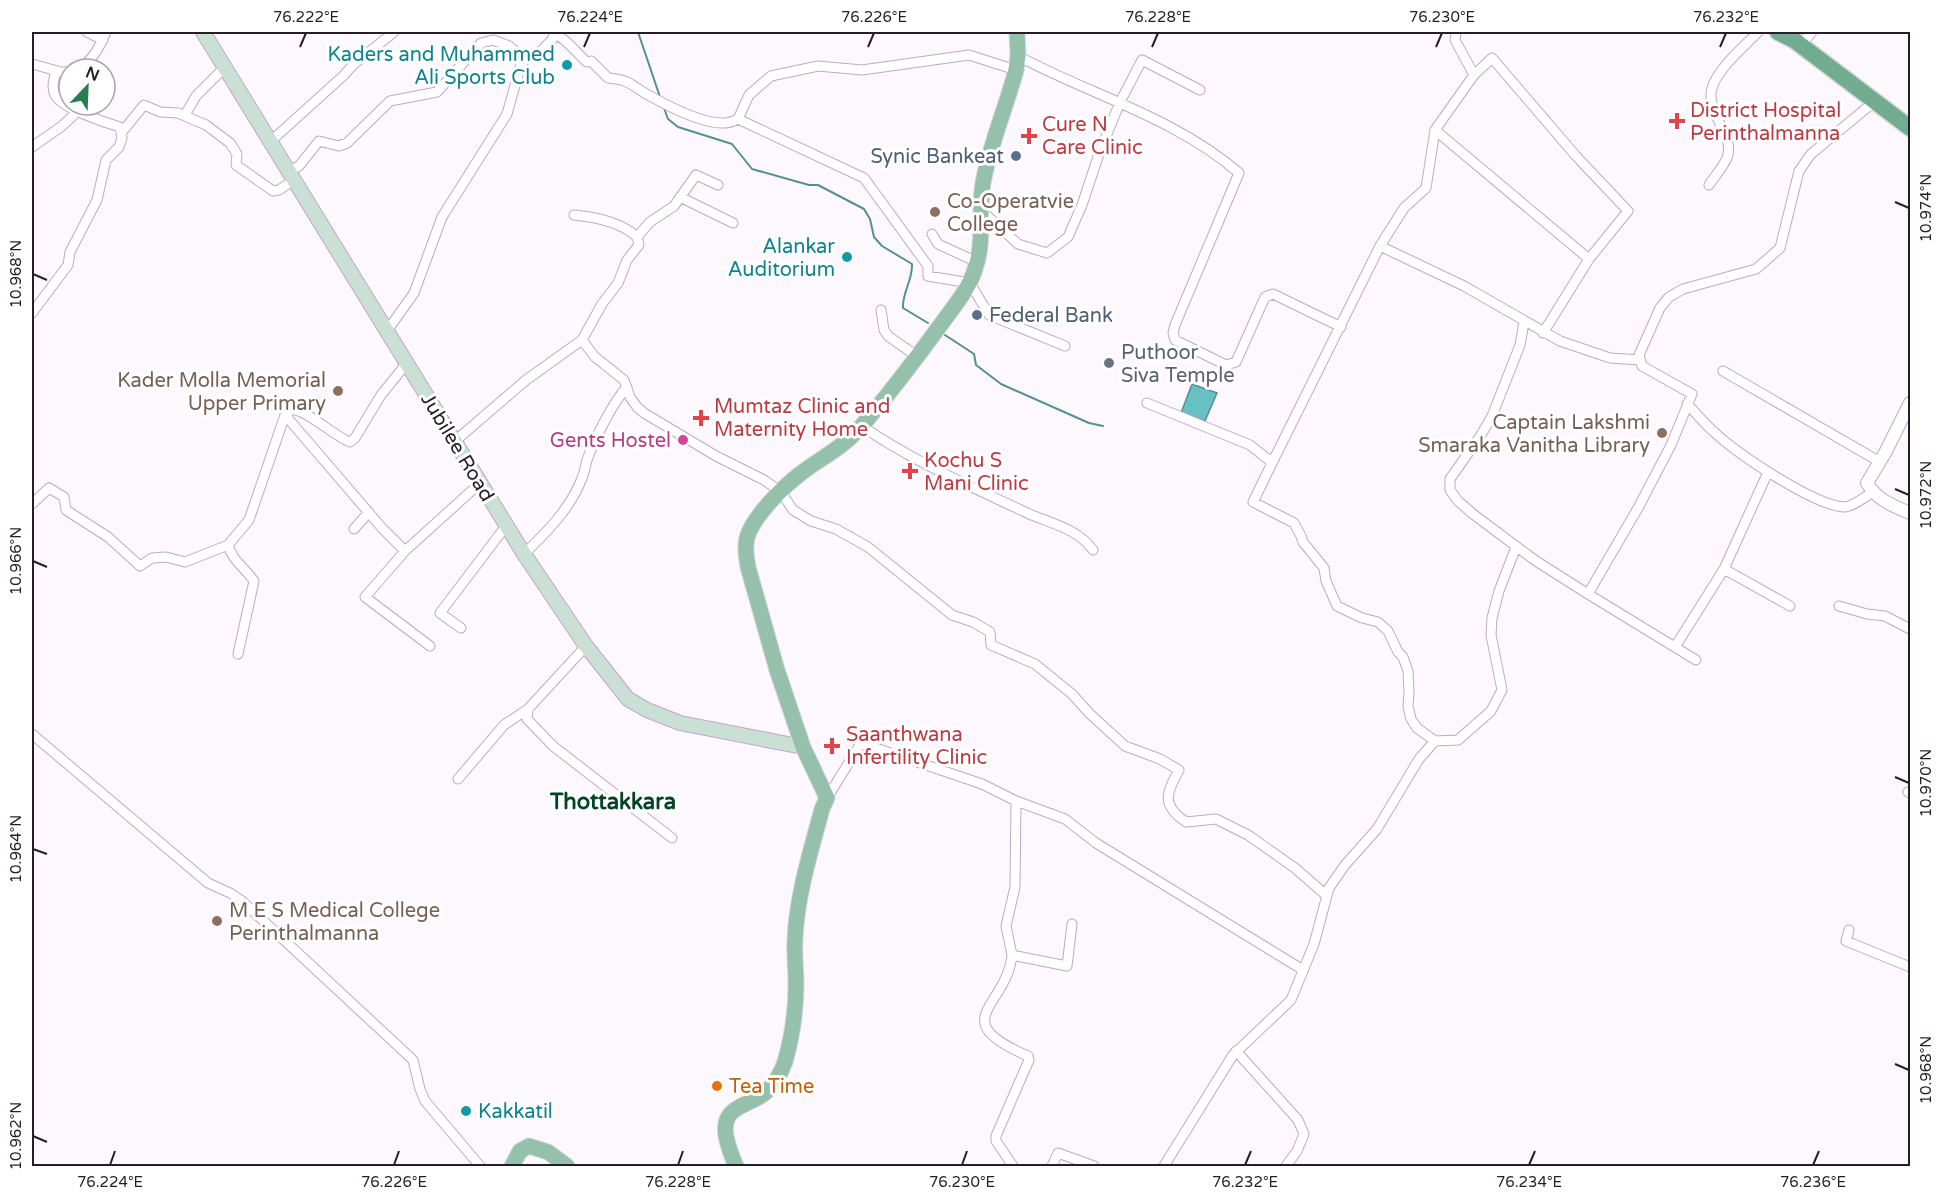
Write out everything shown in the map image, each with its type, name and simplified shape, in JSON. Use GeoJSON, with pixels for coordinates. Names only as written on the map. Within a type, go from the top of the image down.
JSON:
{"type":"FeatureCollection","features":[{"type":"Feature","properties":{"kind":"highway"},"geometry":{"type":"LineString","coordinates":[[1779,32],[1795,39],[1911,128]]}},
{"type":"Feature","properties":{"kind":"main road","name":"Jubilee Road"},"geometry":{"type":"LineString","coordinates":[[203,32],[479,484],[586,646],[628,699],[646,710],[680,723],[803,747]]}},
{"type":"Feature","properties":{"kind":"main road"},"geometry":{"type":"LineString","coordinates":[[736,1167],[726,1135],[729,1116],[735,1108],[765,1093],[772,1085],[784,1063],[790,1042],[796,984],[795,937],[802,883],[822,809],[828,798],[803,747],[777,670],[745,554],[749,532],[765,509],[801,473],[843,445],[862,426],[918,357],[970,283],[977,262],[981,194],[986,168],[1017,63],[1017,32]]}},
{"type":"Feature","properties":{"kind":"main road"},"geometry":{"type":"LineString","coordinates":[[512,1167],[520,1151],[529,1146],[548,1152],[567,1167]]}},
{"type":"Feature","properties":{"kind":"street"},"geometry":{"type":"LineString","coordinates":[[87,32],[105,36],[92,57]]}},
{"type":"Feature","properties":{"kind":"street"},"geometry":{"type":"LineString","coordinates":[[270,142],[354,64],[394,32]]}},
{"type":"Feature","properties":{"kind":"street"},"geometry":{"type":"LineString","coordinates":[[1456,32],[1455,40],[1474,75]]}},
{"type":"Feature","properties":{"kind":"street"},"geometry":{"type":"LineString","coordinates":[[1709,185],[1728,157],[1729,144],[1710,104],[1711,89],[1717,75],[1758,32]]}},
{"type":"Feature","properties":{"kind":"street"},"geometry":{"type":"LineString","coordinates":[[1795,39],[1812,32]]}},
{"type":"Feature","properties":{"kind":"street"},"geometry":{"type":"LineString","coordinates":[[387,331],[414,292],[442,217],[507,114],[521,64],[542,50],[552,40],[555,33],[567,40],[578,54],[587,62],[591,61],[608,78],[625,79],[650,96],[701,119],[725,124],[738,119],[749,94],[771,76],[818,66],[862,70],[969,55],[1043,69],[1120,102],[1185,135],[1224,160],[1239,173],[1175,325],[1173,333],[1175,340],[1226,365],[1232,365],[1236,362],[1265,297],[1273,294],[1341,327]]}},
{"type":"Feature","properties":{"kind":"street"},"geometry":{"type":"LineString","coordinates":[[32,313],[68,265],[70,252],[97,200],[106,160],[119,147],[122,132],[144,105],[160,112],[185,115],[206,125],[230,143],[237,154],[236,165],[273,191],[279,190],[319,141],[339,146],[347,143],[390,101],[437,92],[490,36],[509,46],[525,60]]}},
{"type":"Feature","properties":{"kind":"street"},"geometry":{"type":"LineString","coordinates":[[1516,547],[1499,591],[1492,618],[1491,635],[1502,690],[1491,711],[1458,740],[1435,741],[1417,728],[1410,719],[1407,706],[1410,692],[1408,671],[1388,631],[1378,622],[1362,618],[1337,606],[1326,581],[1324,568],[1303,542],[1294,523],[1253,502],[1380,246],[1404,208],[1426,188],[1435,130],[1474,75],[1492,58],[1576,156],[1628,211],[1589,259],[1543,333]]}},
{"type":"Feature","properties":{"kind":"street"},"geometry":{"type":"LineString","coordinates":[[981,210],[1018,244],[1047,253],[1068,237],[1120,102],[1142,60],[1200,90]]}},
{"type":"Feature","properties":{"kind":"street"},"geometry":{"type":"LineString","coordinates":[[32,64],[56,71],[53,83],[57,98]]}},
{"type":"Feature","properties":{"kind":"street"},"geometry":{"type":"LineString","coordinates":[[185,115],[196,96],[225,68]]}},
{"type":"Feature","properties":{"kind":"street"},"geometry":{"type":"LineString","coordinates":[[1588,594],[1638,508],[1671,445],[1692,394],[1642,366],[1640,360],[1639,356],[1663,302],[1683,289],[1756,269],[1780,248],[1799,171],[1811,154],[1875,101]]}},
{"type":"Feature","properties":{"kind":"street"},"geometry":{"type":"LineString","coordinates":[[32,147],[72,117]]}},
{"type":"Feature","properties":{"kind":"street"},"geometry":{"type":"LineString","coordinates":[[96,117],[120,127],[122,132]]}},
{"type":"Feature","properties":{"kind":"street"},"geometry":{"type":"LineString","coordinates":[[738,119],[864,178],[928,266],[928,276],[970,283],[989,315],[1065,346]]}},
{"type":"Feature","properties":{"kind":"street"},"geometry":{"type":"LineString","coordinates":[[1435,130],[1589,259]]}},
{"type":"Feature","properties":{"kind":"street"},"geometry":{"type":"LineString","coordinates":[[637,237],[650,222],[667,212],[696,175],[718,185]]}},
{"type":"Feature","properties":{"kind":"street"},"geometry":{"type":"LineString","coordinates":[[680,197],[733,224]]}},
{"type":"Feature","properties":{"kind":"street"},"geometry":{"type":"LineString","coordinates":[[454,442],[526,380],[582,340],[602,304],[618,283],[627,260],[639,245],[637,237],[625,228],[574,215]]}},
{"type":"Feature","properties":{"kind":"street"},"geometry":{"type":"LineString","coordinates":[[932,234],[938,244],[977,262]]}},
{"type":"Feature","properties":{"kind":"street"},"geometry":{"type":"LineString","coordinates":[[1380,246],[1464,286],[1560,341],[1610,358],[1627,361],[1640,360]]}},
{"type":"Feature","properties":{"kind":"street"},"geometry":{"type":"LineString","coordinates":[[881,310],[884,330],[888,336],[918,357]]}},
{"type":"Feature","properties":{"kind":"street"},"geometry":{"type":"LineString","coordinates":[[1524,322],[1520,345],[1494,410],[1481,435],[1450,479],[1449,484],[1458,501],[1516,547],[1696,660]]}},
{"type":"Feature","properties":{"kind":"street"},"geometry":{"type":"LineString","coordinates":[[582,340],[595,357],[624,380],[628,393],[637,407],[655,420],[722,459],[764,480],[781,492],[793,510],[811,521],[836,529],[868,547],[952,615],[973,622],[990,632],[991,645],[1035,664],[1072,694],[1125,746],[1160,759],[1179,770],[1171,786],[1168,799],[1172,813],[1186,822],[1216,819],[1248,835],[1295,868],[1327,896]]}},
{"type":"Feature","properties":{"kind":"street"},"geometry":{"type":"LineString","coordinates":[[32,504],[49,488],[64,497],[66,510],[108,537],[140,566],[152,558],[166,557],[185,562],[228,545],[249,520],[285,416],[290,411],[303,413],[350,442],[356,438],[381,395],[407,363]]}},
{"type":"Feature","properties":{"kind":"street"},"geometry":{"type":"LineString","coordinates":[[1723,371],[1880,462]]}},
{"type":"Feature","properties":{"kind":"street"},"geometry":{"type":"LineString","coordinates":[[524,554],[541,538],[568,504],[583,478],[587,460],[610,412],[627,387]]}},
{"type":"Feature","properties":{"kind":"street"},"geometry":{"type":"LineString","coordinates":[[1147,403],[1250,445],[1270,460],[1275,457]]}},
{"type":"Feature","properties":{"kind":"street"},"geometry":{"type":"LineString","coordinates":[[1911,403],[1867,483],[1872,493],[1882,500],[1911,513]]}},
{"type":"Feature","properties":{"kind":"street"},"geometry":{"type":"LineString","coordinates":[[1688,404],[1714,432],[1768,472],[1827,504],[1846,507],[1872,493]]}},
{"type":"Feature","properties":{"kind":"street"},"geometry":{"type":"LineString","coordinates":[[285,416],[405,551]]}},
{"type":"Feature","properties":{"kind":"street"},"geometry":{"type":"LineString","coordinates":[[862,426],[887,444],[1035,517],[1064,527],[1089,544],[1093,550]]}},
{"type":"Feature","properties":{"kind":"street"},"geometry":{"type":"LineString","coordinates":[[1675,647],[1724,569],[1768,472]]}},
{"type":"Feature","properties":{"kind":"street"},"geometry":{"type":"LineString","coordinates":[[430,646],[365,597],[405,551],[479,484]]}},
{"type":"Feature","properties":{"kind":"street"},"geometry":{"type":"LineString","coordinates":[[354,529],[369,512]]}},
{"type":"Feature","properties":{"kind":"street"},"geometry":{"type":"LineString","coordinates":[[461,628],[440,613],[506,526]]}},
{"type":"Feature","properties":{"kind":"street"},"geometry":{"type":"LineString","coordinates":[[228,545],[231,555],[254,580],[238,654]]}},
{"type":"Feature","properties":{"kind":"street"},"geometry":{"type":"LineString","coordinates":[[1724,569],[1790,606]]}},
{"type":"Feature","properties":{"kind":"street"},"geometry":{"type":"LineString","coordinates":[[1839,606],[1867,614],[1885,616],[1911,629]]}},
{"type":"Feature","properties":{"kind":"street"},"geometry":{"type":"LineString","coordinates":[[458,779],[504,725],[528,709],[586,646]]}},
{"type":"Feature","properties":{"kind":"street"},"geometry":{"type":"LineString","coordinates":[[528,709],[527,719],[553,746],[672,838]]}},
{"type":"Feature","properties":{"kind":"street"},"geometry":{"type":"LineString","coordinates":[[32,734],[208,883],[242,901],[413,1060],[425,1101],[480,1167]]}},
{"type":"Feature","properties":{"kind":"street"},"geometry":{"type":"LineString","coordinates":[[1164,1167],[1236,1051],[1291,1000],[1314,944],[1329,888],[1345,865],[1377,829],[1419,759],[1435,741]]}},
{"type":"Feature","properties":{"kind":"street"},"geometry":{"type":"LineString","coordinates":[[828,798],[861,743],[982,784],[1016,801],[1065,819],[1096,843],[1303,970]]}},
{"type":"Feature","properties":{"kind":"street"},"geometry":{"type":"LineString","coordinates":[[1013,1167],[996,1141],[996,1136],[1029,1060],[1028,1056],[999,1041],[988,1032],[984,1025],[984,1015],[1011,969],[1012,955],[1006,926],[1015,887],[1016,801]]}},
{"type":"Feature","properties":{"kind":"street"},"geometry":{"type":"LineString","coordinates":[[1012,955],[1066,966],[1072,924]]}},
{"type":"Feature","properties":{"kind":"street"},"geometry":{"type":"LineString","coordinates":[[1849,930],[1846,940],[1911,967]]}},
{"type":"Feature","properties":{"kind":"street"},"geometry":{"type":"LineString","coordinates":[[1236,1051],[1298,1120],[1304,1134],[1298,1151],[1286,1167]]}},
{"type":"Feature","properties":{"kind":"street"},"geometry":{"type":"LineString","coordinates":[[1052,1167],[1058,1152],[1094,1167]]}},
{"type":"Feature","properties":{"kind":"water"},"geometry":{"type":"Polygon","coordinates":[[[1192,384],[1217,393],[1205,421],[1181,413],[1192,384]]]}},
{"type":"Feature","properties":{"kind":"waterway"},"geometry":{"type":"LineString","coordinates":[[638,32],[660,97]]}},
{"type":"Feature","properties":{"kind":"waterway"},"geometry":{"type":"LineString","coordinates":[[664,108],[668,119],[678,127],[732,144],[752,169],[809,185],[818,185],[864,209],[870,219],[874,237],[882,246],[912,264],[903,308],[928,323]]}},
{"type":"Feature","properties":{"kind":"waterway"},"geometry":{"type":"LineString","coordinates":[[945,335],[974,354],[976,365],[1001,384],[1089,423],[1103,426]]}},
{"type":"Feature","properties":{"kind":"place","name":"Kaders and Muhammed Ali Sports Club"},"geometry":{"type":"Point","coordinates":[567,65]}},
{"type":"Feature","properties":{"kind":"place","name":"District Hospital Perinthalmanna"},"geometry":{"type":"Point","coordinates":[1677,121]}},
{"type":"Feature","properties":{"kind":"place","name":"Cure N Care Clinic"},"geometry":{"type":"Point","coordinates":[1029,136]}},
{"type":"Feature","properties":{"kind":"place","name":"Synic Bankeat"},"geometry":{"type":"Point","coordinates":[1016,156]}},
{"type":"Feature","properties":{"kind":"place","name":"Co-Operatvie College"},"geometry":{"type":"Point","coordinates":[935,212]}},
{"type":"Feature","properties":{"kind":"place","name":"Alankar Auditorium"},"geometry":{"type":"Point","coordinates":[847,257]}},
{"type":"Feature","properties":{"kind":"place","name":"Federal Bank"},"geometry":{"type":"Point","coordinates":[977,315]}},
{"type":"Feature","properties":{"kind":"place","name":"Puthoor Siva Temple"},"geometry":{"type":"Point","coordinates":[1109,363]}},
{"type":"Feature","properties":{"kind":"place","name":"Kader Molla Memorial Upper Primary"},"geometry":{"type":"Point","coordinates":[338,391]}},
{"type":"Feature","properties":{"kind":"place","name":"Mumtaz Clinic and Maternity Home"},"geometry":{"type":"Point","coordinates":[701,418]}},
{"type":"Feature","properties":{"kind":"place","name":"Captain Lakshmi Smaraka Vanitha Library"},"geometry":{"type":"Point","coordinates":[1662,433]}},
{"type":"Feature","properties":{"kind":"place","name":"Gents Hostel"},"geometry":{"type":"Point","coordinates":[683,440]}},
{"type":"Feature","properties":{"kind":"place","name":"Kochu S Mani Clinic"},"geometry":{"type":"Point","coordinates":[910,471]}},
{"type":"Feature","properties":{"kind":"place","name":"Saanthwana Infertility Clinic"},"geometry":{"type":"Point","coordinates":[832,746]}},
{"type":"Feature","properties":{"kind":"place","name":"M E S Medical College Perinthalmanna"},"geometry":{"type":"Point","coordinates":[217,921]}},
{"type":"Feature","properties":{"kind":"place","name":"Tea Time"},"geometry":{"type":"Point","coordinates":[717,1086]}},
{"type":"Feature","properties":{"kind":"place","name":"Kakkatil"},"geometry":{"type":"Point","coordinates":[466,1111]}},
{"type":"Feature","properties":{"kind":"district","name":"Thottakkara"},"geometry":{"type":"Point","coordinates":[613,801]}}]}
